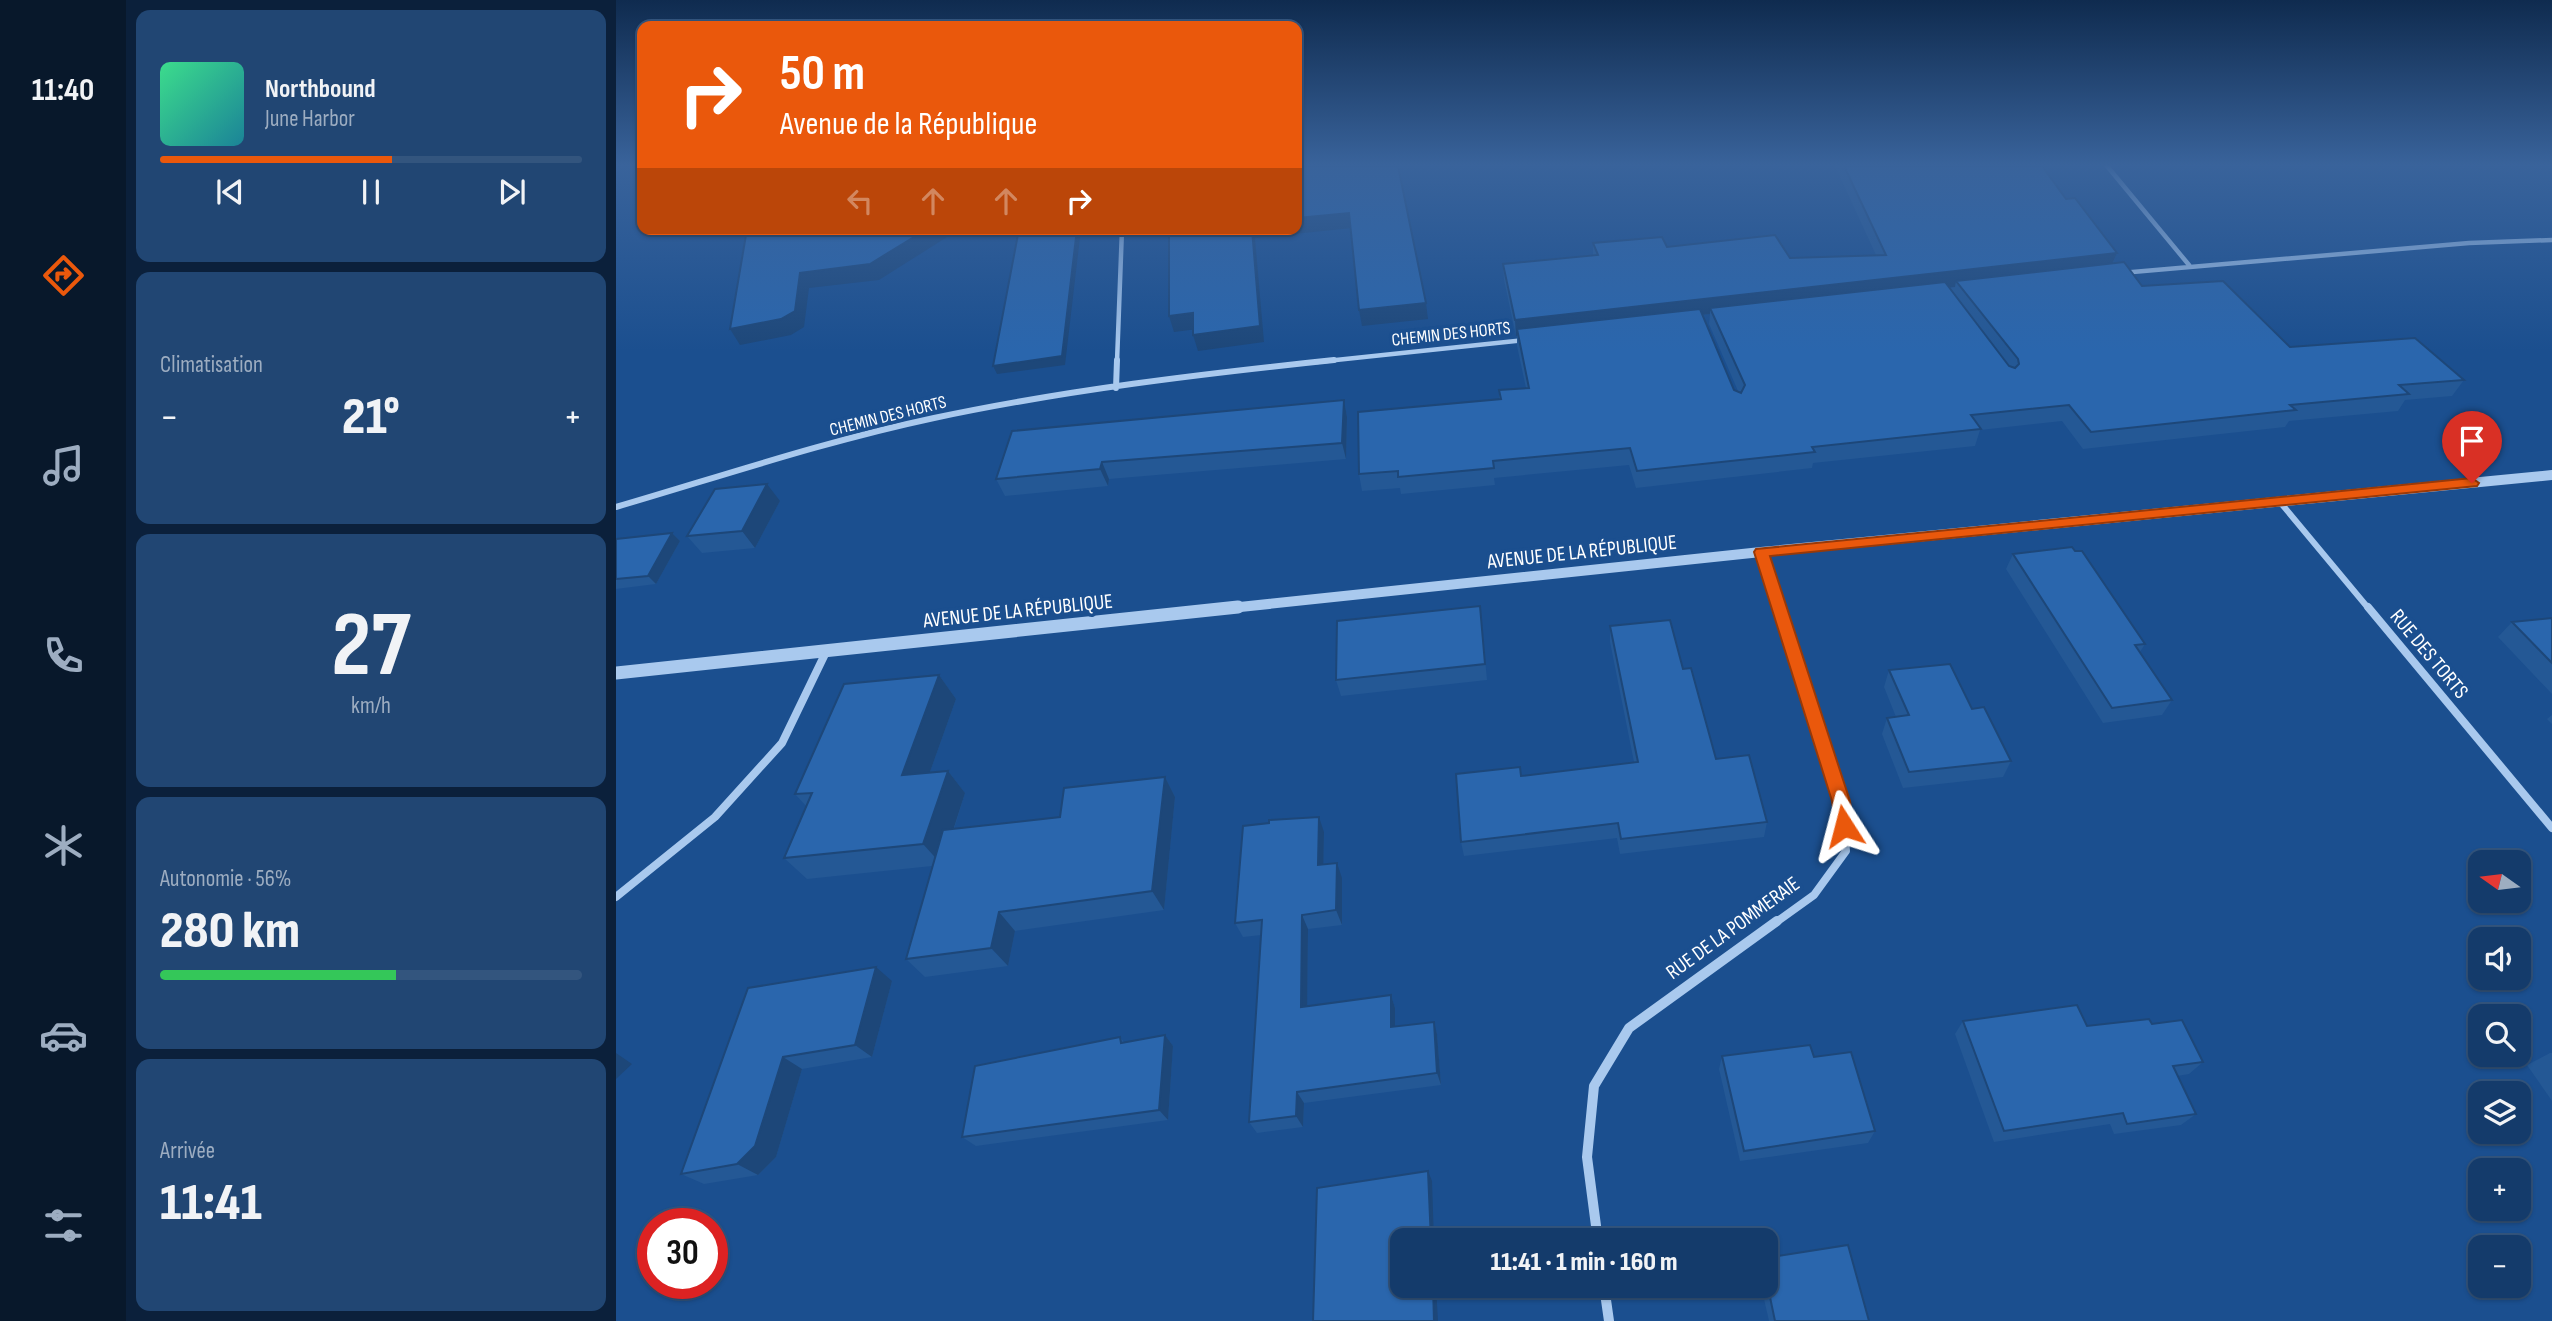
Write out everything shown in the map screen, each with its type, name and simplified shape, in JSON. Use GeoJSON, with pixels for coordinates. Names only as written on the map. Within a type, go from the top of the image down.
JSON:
{"type":"FeatureCollection","features":[{"type":"Feature","properties":{"kind":"street"},"geometry":{"type":"LineString","coordinates":[[2158,228],[2189,265]]}},
{"type":"Feature","properties":{"kind":"street"},"geometry":{"type":"LineString","coordinates":[[1116,388],[1122,235]]}},
{"type":"Feature","properties":{"kind":"street"},"geometry":{"type":"LineString","coordinates":[[2107,274],[2469,243],[2552,240]]}},
{"type":"Feature","properties":{"kind":"street","name":"CHEMIN DES HORTS"},"geometry":{"type":"LineString","coordinates":[[616,507],[793,454],[965,412],[1116,388],[1538,338]]}},
{"type":"Feature","properties":{"kind":"street","name":"AVENUE DE LA RÉPUBLIQUE"},"geometry":{"type":"LineString","coordinates":[[616,673],[1761,552],[2552,475]]}},
{"type":"Feature","properties":{"kind":"street","name":"RUE DES TORTS"},"geometry":{"type":"LineString","coordinates":[[2280,502],[2552,828]]}},
{"type":"Feature","properties":{"kind":"street","name":"RUE DE LA POMMERAIE"},"geometry":{"type":"LineString","coordinates":[[1596,1228],[1587,1157],[1594,1086],[1629,1028],[1814,895],[1846,851],[1841,801],[1761,552]]}},
{"type":"Feature","properties":{"kind":"street"},"geometry":{"type":"LineString","coordinates":[[616,897],[716,817],[782,743],[827,651]]}},
{"type":"Feature","properties":{"kind":"street"},"geometry":{"type":"LineString","coordinates":[[1606,1298],[1609,1321]]}},
{"type":"Feature","properties":{"kind":"building"},"geometry":{"type":"Polygon","coordinates":[[[1351,228],[1411,228],[1426,303],[1359,310],[1351,228]]]}},
{"type":"Feature","properties":{"kind":"building"},"geometry":{"type":"Polygon","coordinates":[[[1873,228],[2098,228],[2117,253],[1515,320],[1503,264],[1598,255],[1593,243],[1662,237],[1667,247],[1775,235],[1790,258],[1886,255],[1873,228]]]}},
{"type":"Feature","properties":{"kind":"building"},"geometry":{"type":"Polygon","coordinates":[[[746,235],[917,235],[870,264],[800,273],[795,311],[781,319],[730,329],[746,235]]]}},
{"type":"Feature","properties":{"kind":"building"},"geometry":{"type":"Polygon","coordinates":[[[1018,235],[1076,235],[1062,356],[993,366],[1018,235]]]}},
{"type":"Feature","properties":{"kind":"building"},"geometry":{"type":"Polygon","coordinates":[[[1169,235],[1252,235],[1260,326],[1193,335],[1193,313],[1169,316],[1169,235]]]}},
{"type":"Feature","properties":{"kind":"building"},"geometry":{"type":"Polygon","coordinates":[[[2124,262],[2142,286],[2223,281],[2290,347],[2415,338],[2464,380],[2399,385],[2409,394],[2290,405],[2296,410],[2091,432],[2069,405],[1971,415],[1981,429],[1812,447],[1815,452],[1637,471],[1630,448],[1493,461],[1494,468],[1398,477],[1398,471],[1359,474],[1358,412],[1501,399],[1499,390],[1529,388],[1517,329],[1700,309],[1734,390],[1741,393],[1745,385],[1710,308],[1945,282],[2009,366],[2015,368],[2019,364],[2018,359],[1956,281],[2124,262]]]}},
{"type":"Feature","properties":{"kind":"building"},"geometry":{"type":"Polygon","coordinates":[[[1344,400],[1342,443],[1102,462],[1100,469],[996,479],[1012,431],[1344,400]]]}},
{"type":"Feature","properties":{"kind":"building"},"geometry":{"type":"Polygon","coordinates":[[[767,484],[742,531],[687,536],[715,489],[767,484]]]}},
{"type":"Feature","properties":{"kind":"building"},"geometry":{"type":"Polygon","coordinates":[[[672,533],[648,576],[616,579],[616,539],[672,533]]]}},
{"type":"Feature","properties":{"kind":"building"},"geometry":{"type":"Polygon","coordinates":[[[2072,547],[2075,551],[2082,551],[2145,644],[2135,645],[2172,700],[2112,708],[2013,554],[2072,547]]]}},
{"type":"Feature","properties":{"kind":"building"},"geometry":{"type":"Polygon","coordinates":[[[1480,606],[1485,664],[1336,680],[1337,621],[1480,606]]]}},
{"type":"Feature","properties":{"kind":"building"},"geometry":{"type":"Polygon","coordinates":[[[2552,618],[2552,663],[2512,622],[2552,618]]]}},
{"type":"Feature","properties":{"kind":"building"},"geometry":{"type":"Polygon","coordinates":[[[1670,620],[1683,669],[1691,668],[1716,759],[1749,755],[1767,822],[1621,839],[1618,823],[1461,842],[1456,774],[1520,767],[1521,776],[1638,762],[1610,626],[1670,620]]]}},
{"type":"Feature","properties":{"kind":"building"},"geometry":{"type":"Polygon","coordinates":[[[1950,664],[1972,709],[1984,707],[2011,761],[1909,772],[1887,718],[1909,715],[1889,670],[1950,664]]]}},
{"type":"Feature","properties":{"kind":"building"},"geometry":{"type":"Polygon","coordinates":[[[939,675],[902,775],[948,771],[923,844],[784,858],[812,793],[795,794],[844,684],[939,675]]]}},
{"type":"Feature","properties":{"kind":"building"},"geometry":{"type":"Polygon","coordinates":[[[1165,777],[1152,891],[999,912],[991,948],[906,959],[943,830],[1060,817],[1064,788],[1165,777]]]}},
{"type":"Feature","properties":{"kind":"building"},"geometry":{"type":"Polygon","coordinates":[[[1319,817],[1318,865],[1337,863],[1336,910],[1302,915],[1301,1007],[1391,995],[1391,1027],[1434,1022],[1437,1073],[1297,1092],[1296,1116],[1249,1122],[1262,920],[1235,923],[1243,826],[1269,823],[1269,820],[1319,817]]]}},
{"type":"Feature","properties":{"kind":"building"},"geometry":{"type":"Polygon","coordinates":[[[876,967],[855,1045],[783,1057],[755,1146],[737,1164],[681,1174],[748,988],[876,967]]]}},
{"type":"Feature","properties":{"kind":"building"},"geometry":{"type":"Polygon","coordinates":[[[2077,1005],[2087,1026],[2149,1019],[2152,1024],[2182,1020],[2203,1062],[2173,1066],[2196,1114],[2127,1124],[2123,1113],[2004,1131],[1963,1021],[2077,1005]]]}},
{"type":"Feature","properties":{"kind":"building"},"geometry":{"type":"Polygon","coordinates":[[[1165,1035],[1159,1110],[962,1137],[975,1066],[1120,1037],[1121,1043],[1165,1035]]]}},
{"type":"Feature","properties":{"kind":"building"},"geometry":{"type":"Polygon","coordinates":[[[1810,1045],[1814,1057],[1851,1052],[1875,1131],[1744,1151],[1722,1056],[1810,1045]]]}},
{"type":"Feature","properties":{"kind":"building"},"geometry":{"type":"Polygon","coordinates":[[[1428,1171],[1430,1228],[1390,1228],[1390,1298],[1433,1298],[1434,1321],[1313,1321],[1317,1188],[1428,1171]]]}},
{"type":"Feature","properties":{"kind":"building"},"geometry":{"type":"Polygon","coordinates":[[[1848,1245],[1869,1321],[1775,1321],[1770,1298],[1778,1298],[1778,1256],[1848,1245]]]}},
{"type":"Feature","properties":{"kind":"route"},"geometry":{"type":"LineString","coordinates":[[1844,826],[1841,801],[1761,552],[2472,483]]}}]}
